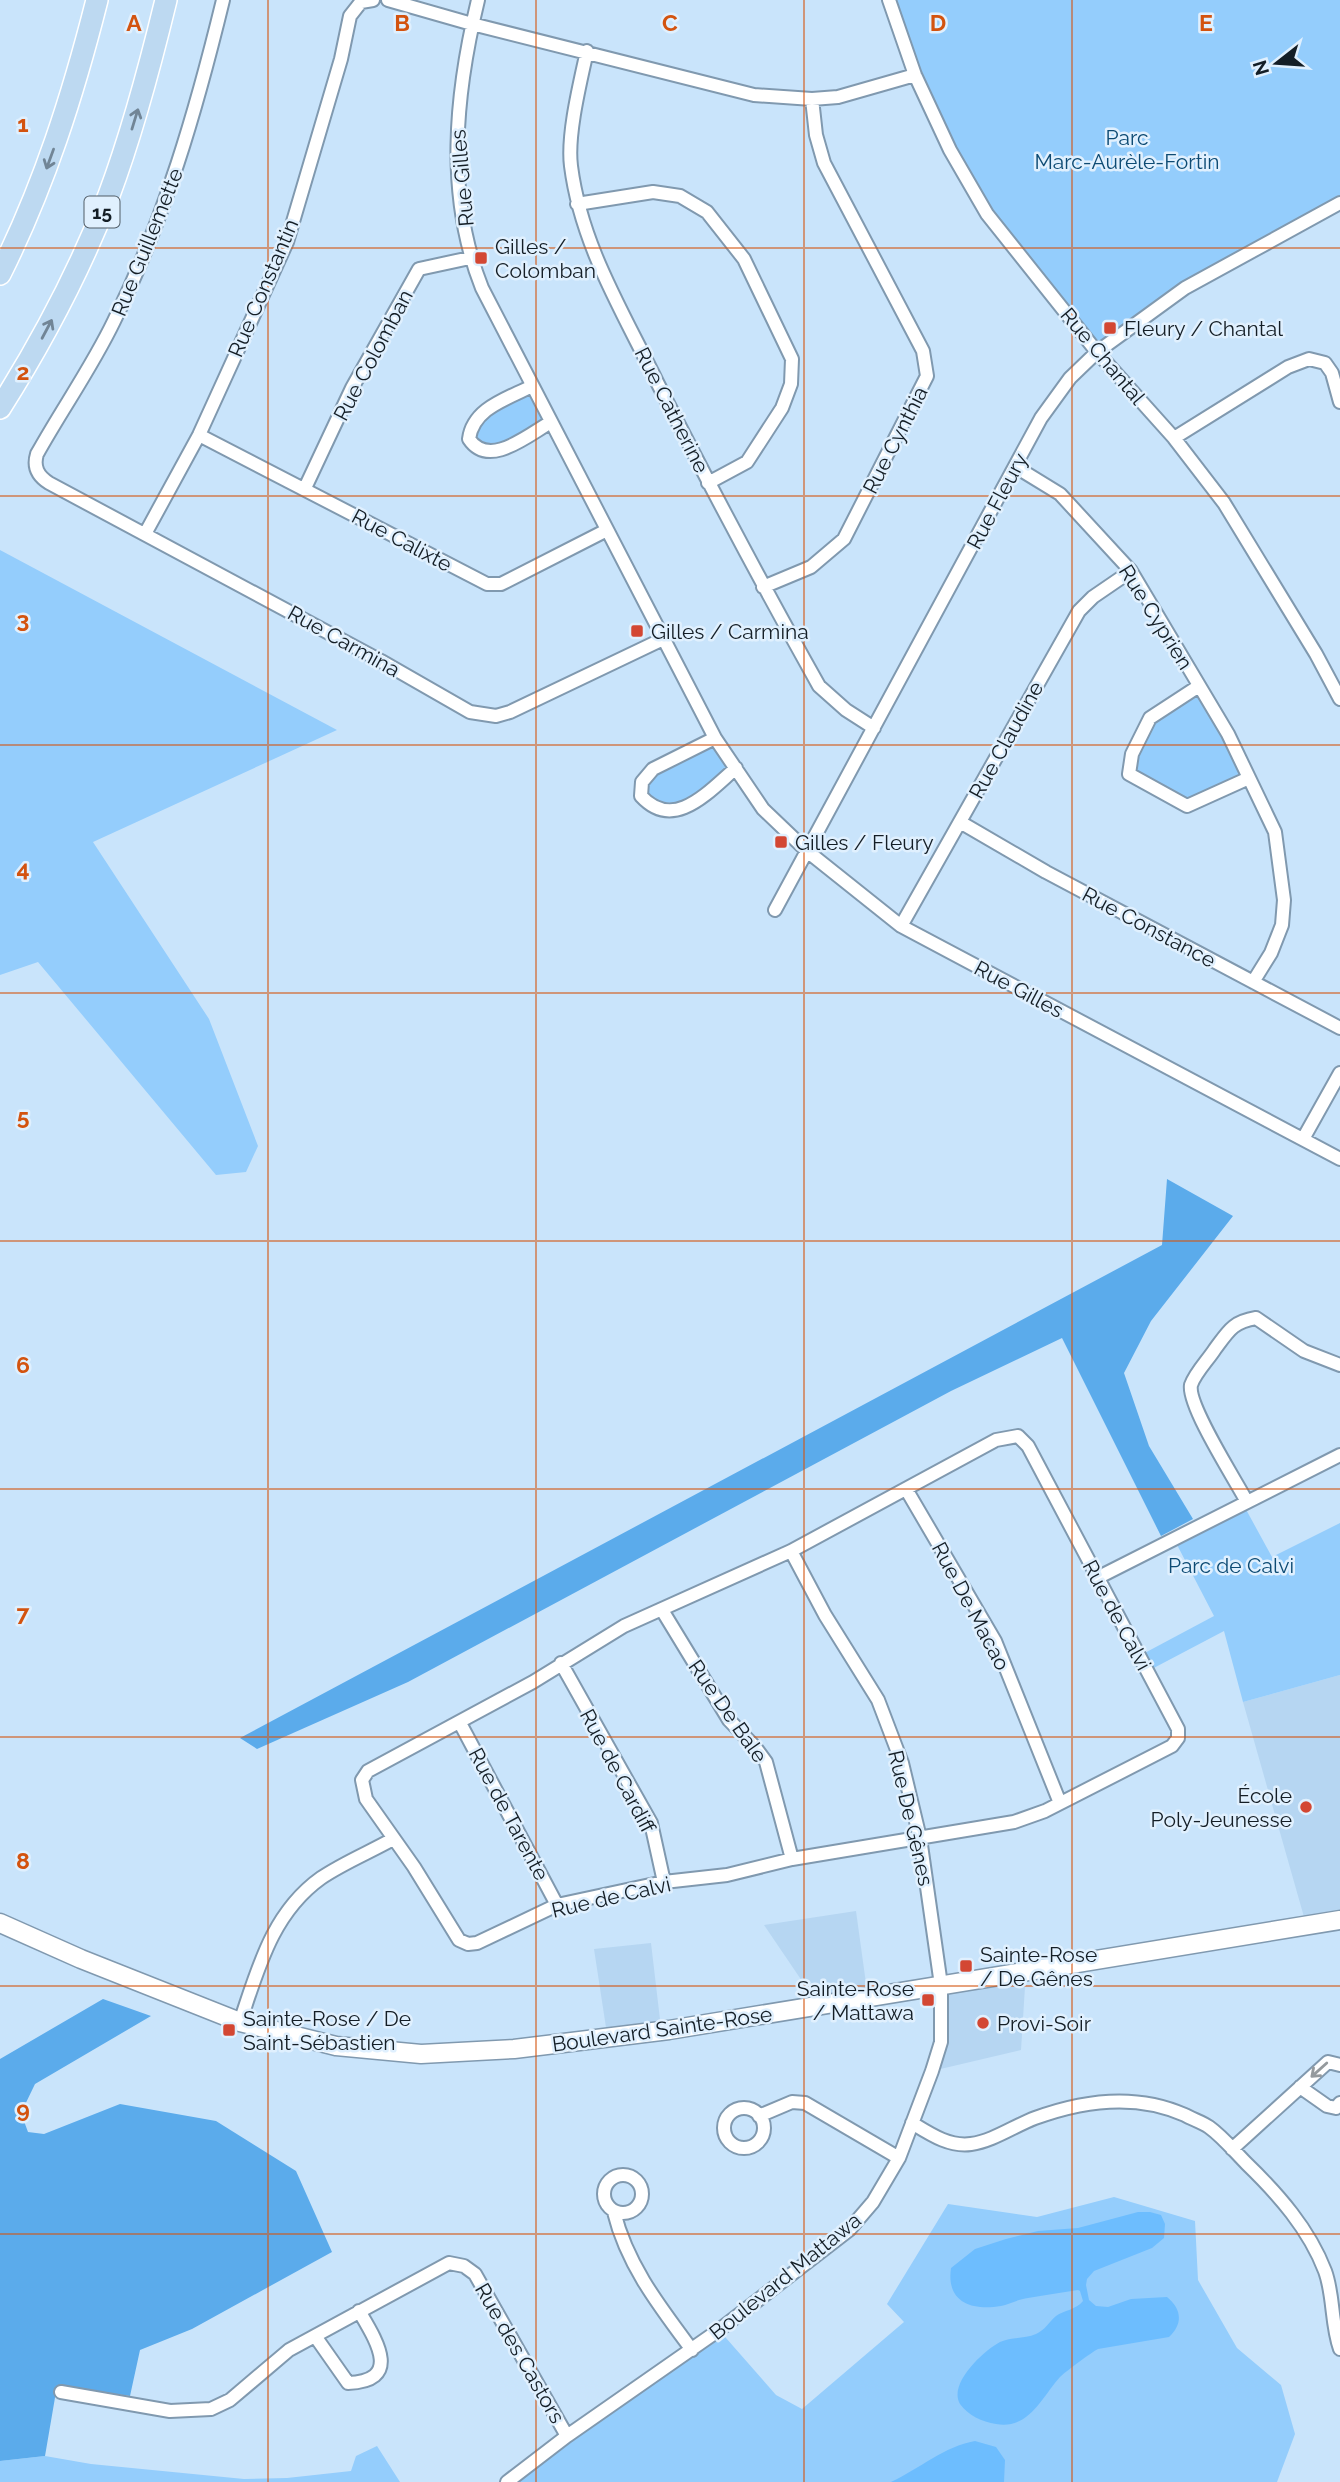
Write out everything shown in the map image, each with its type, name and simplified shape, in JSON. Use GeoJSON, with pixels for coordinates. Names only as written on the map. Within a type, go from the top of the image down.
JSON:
{"type":"FeatureCollection","features":[{"type":"Feature","properties":{"kind":"highway"},"geometry":{"type":"LineString","coordinates":[[0,274],[32,205],[55,146],[97,0]]}},
{"type":"Feature","properties":{"kind":"highway","name":"15"},"geometry":{"type":"LineString","coordinates":[[0,408],[68,290],[102,213],[134,123],[166,0]]}},
{"type":"Feature","properties":{"kind":"street","name":"Rue Guillemette"},"geometry":{"type":"LineString","coordinates":[[36,468],[38,451],[117,316],[159,219],[195,112],[223,0]]}},
{"type":"Feature","properties":{"kind":"street","name":"Rue Constantin"},"geometry":{"type":"LineString","coordinates":[[145,534],[200,435],[287,242],[341,59],[350,16],[361,2],[373,0]]}},
{"type":"Feature","properties":{"kind":"street"},"geometry":{"type":"LineString","coordinates":[[388,0],[472,24],[754,94],[812,99],[838,97],[915,75]]}},
{"type":"Feature","properties":{"kind":"street","name":"Rue Gilles"},"geometry":{"type":"LineString","coordinates":[[478,0],[472,24],[457,132],[456,166],[470,258],[482,288],[532,386],[715,738],[763,809],[807,851],[901,926],[1340,1158]]}},
{"type":"Feature","properties":{"kind":"street","name":"Rue Chantal"},"geometry":{"type":"LineString","coordinates":[[889,0],[915,75],[950,150],[987,214],[1097,352],[1174,438],[1224,503],[1316,654],[1340,699]]}},
{"type":"Feature","properties":{"kind":"street","name":"Rue Catherine"},"geometry":{"type":"LineString","coordinates":[[587,51],[576,104],[571,163],[578,204],[594,256],[708,483],[819,686],[846,710],[874,728]]}},
{"type":"Feature","properties":{"kind":"street","name":"Rue Cynthia"},"geometry":{"type":"LineString","coordinates":[[763,587],[811,566],[844,538],[928,376],[923,351],[824,163],[816,135],[812,99]]}},
{"type":"Feature","properties":{"kind":"street"},"geometry":{"type":"LineString","coordinates":[[578,204],[653,192],[680,196],[706,212],[744,259],[792,359],[791,384],[782,408],[747,462],[708,483]]}},
{"type":"Feature","properties":{"kind":"street","name":"Rue Fleury"},"geometry":{"type":"LineString","coordinates":[[775,910],[1041,418],[1070,378],[1097,352],[1185,288],[1340,203]]}},
{"type":"Feature","properties":{"kind":"street","name":"Rue Colomban"},"geometry":{"type":"LineString","coordinates":[[305,488],[352,388],[419,269],[470,258]]}},
{"type":"Feature","properties":{"kind":"street"},"geometry":{"type":"LineString","coordinates":[[1174,438],[1288,367],[1309,359],[1325,363],[1332,373],[1340,402]]}},
{"type":"Feature","properties":{"kind":"street"},"geometry":{"type":"LineString","coordinates":[[532,386],[478,414],[470,427],[469,439],[475,447],[486,452],[509,447],[551,422]]}},
{"type":"Feature","properties":{"kind":"street","name":"Rue Calixte"},"geometry":{"type":"LineString","coordinates":[[200,435],[487,584],[501,584],[607,530]]}},
{"type":"Feature","properties":{"kind":"street","name":"Rue Cyprien"},"geometry":{"type":"LineString","coordinates":[[1016,467],[1060,494],[1130,571],[1228,734],[1275,832],[1284,900],[1282,925],[1271,953],[1253,982]]}},
{"type":"Feature","properties":{"kind":"street","name":"Rue Carmina"},"geometry":{"type":"LineString","coordinates":[[36,468],[43,480],[370,654],[470,712],[496,716],[510,712],[663,639]]}},
{"type":"Feature","properties":{"kind":"street","name":"Rue Claudine"},"geometry":{"type":"LineString","coordinates":[[901,926],[1079,611],[1093,597],[1130,571]]}},
{"type":"Feature","properties":{"kind":"street","name":"Rue Cyprien"},"geometry":{"type":"LineString","coordinates":[[1199,686],[1150,718],[1132,754],[1129,774],[1187,806],[1249,778]]}},
{"type":"Feature","properties":{"kind":"street"},"geometry":{"type":"LineString","coordinates":[[715,738],[653,769],[642,782],[640,796],[650,806],[670,812],[693,804],[736,768]]}},
{"type":"Feature","properties":{"kind":"street","name":"Rue Constance"},"geometry":{"type":"LineString","coordinates":[[960,822],[1046,872],[1340,1028]]}},
{"type":"Feature","properties":{"kind":"street"},"geometry":{"type":"LineString","coordinates":[[1303,1139],[1340,1073]]}},
{"type":"Feature","properties":{"kind":"street"},"geometry":{"type":"LineString","coordinates":[[1247,1502],[1193,1405],[1191,1386],[1199,1372],[1239,1321],[1256,1318],[1304,1350],[1340,1366]]}},
{"type":"Feature","properties":{"kind":"street","name":"Rue de Calvi"},"geometry":{"type":"LineString","coordinates":[[1018,1436],[1028,1446],[1178,1729],[1178,1738],[1172,1746],[1060,1803],[1014,1822],[792,1859],[727,1875],[664,1882],[558,1905],[477,1943],[468,1944],[459,1940],[414,1867],[366,1799],[362,1780],[368,1771],[533,1682],[624,1626],[791,1551],[996,1440],[1018,1436]]}},
{"type":"Feature","properties":{"kind":"street"},"geometry":{"type":"LineString","coordinates":[[1097,1578],[1340,1455]]}},
{"type":"Feature","properties":{"kind":"street","name":"Rue De Macao"},"geometry":{"type":"LineString","coordinates":[[906,1489],[995,1641],[1060,1803]]}},
{"type":"Feature","properties":{"kind":"street","name":"Rue De Gênes"},"geometry":{"type":"LineString","coordinates":[[791,1551],[825,1615],[878,1700],[902,1763],[920,1838],[941,1984]]}},
{"type":"Feature","properties":{"kind":"street","name":"Rue De Bale"},"geometry":{"type":"LineString","coordinates":[[662,1610],[729,1720],[755,1746],[766,1762],[792,1859]]}},
{"type":"Feature","properties":{"kind":"street","name":"Rue de Cardiff"},"geometry":{"type":"LineString","coordinates":[[561,1664],[651,1823],[664,1882]]}},
{"type":"Feature","properties":{"kind":"street","name":"Rue de Tarente"},"geometry":{"type":"LineString","coordinates":[[460,1723],[558,1905]]}},
{"type":"Feature","properties":{"kind":"street"},"geometry":{"type":"LineString","coordinates":[[240,2022],[264,1951],[289,1909],[323,1878],[393,1839]]}},
{"type":"Feature","properties":{"kind":"street","name":"Boulevard Sainte-Rose"},"geometry":{"type":"LineString","coordinates":[[0,1923],[81,1959],[240,2022],[336,2046],[421,2054],[472,2053],[669,2030],[1340,1920]]}},
{"type":"Feature","properties":{"kind":"street","name":"Boulevard Mattawa"},"geometry":{"type":"LineString","coordinates":[[507,2482],[567,2436],[692,2350],[849,2230],[873,2202],[899,2158],[941,2042],[941,1984]]}},
{"type":"Feature","properties":{"kind":"street"},"geometry":{"type":"LineString","coordinates":[[1232,2149],[1328,2062],[1340,2065]]}},
{"type":"Feature","properties":{"kind":"street"},"geometry":{"type":"LineString","coordinates":[[1300,2087],[1327,2106],[1336,2108],[1340,2103]]}},
{"type":"Feature","properties":{"kind":"street"},"geometry":{"type":"LineString","coordinates":[[912,2123],[935,2137],[953,2143],[970,2144],[1070,2107],[1107,2101],[1138,2101],[1171,2109],[1208,2126],[1275,2192],[1309,2239],[1336,2301],[1340,2349]]}},
{"type":"Feature","properties":{"kind":"street"},"geometry":{"type":"LineString","coordinates":[[759,2116],[792,2102],[805,2103],[899,2158]]}},
{"type":"Feature","properties":{"kind":"street"},"geometry":{"type":"LineString","coordinates":[[614,2212],[617,2226],[645,2286],[692,2350]]}},
{"type":"Feature","properties":{"kind":"street","name":"Rue des Castors"},"geometry":{"type":"LineString","coordinates":[[61,2392],[170,2411],[211,2409],[230,2400],[289,2350],[449,2263],[464,2266],[475,2274],[567,2436]]}},
{"type":"Feature","properties":{"kind":"street"},"geometry":{"type":"LineString","coordinates":[[315,2336],[348,2383],[368,2382],[380,2367],[379,2344],[359,2311]]}},
{"type":"Feature","properties":{"kind":"shaded area"},"geometry":{"type":"Polygon","coordinates":[[[1167,1179],[1233,1216],[1151,1321],[1124,1373],[1149,1446],[1193,1519],[1161,1536],[1062,1338],[951,1391],[408,1682],[257,1749],[240,1738],[1162,1245],[1167,1179]]]}},
{"type":"Feature","properties":{"kind":"shaded area","name":"École Poly-Jeunesse"},"geometry":{"type":"Polygon","coordinates":[[[1340,1675],[1340,1911],[1304,1917],[1243,1702],[1340,1675]]]}},
{"type":"Feature","properties":{"kind":"shaded area"},"geometry":{"type":"Polygon","coordinates":[[[856,1911],[868,1998],[819,2006],[764,1925],[856,1911]]]}},
{"type":"Feature","properties":{"kind":"shaded area"},"geometry":{"type":"Polygon","coordinates":[[[651,1943],[661,2028],[607,2034],[594,1949],[651,1943]]]}},
{"type":"Feature","properties":{"kind":"shaded area"},"geometry":{"type":"Polygon","coordinates":[[[1026,1971],[1021,2050],[932,2071],[941,1985],[1026,1971]]]}},
{"type":"Feature","properties":{"kind":"shaded area"},"geometry":{"type":"Polygon","coordinates":[[[103,1999],[151,2016],[35,2084],[21,2113],[28,2132],[44,2134],[120,2104],[216,2121],[296,2171],[332,2252],[192,2329],[140,2350],[130,2396],[57,2386],[45,2456],[0,2461],[0,2059],[103,1999]]]}},
{"type":"Feature","properties":{"kind":"shaded area"},"geometry":{"type":"Polygon","coordinates":[[[1138,2212],[1161,2215],[1165,2224],[1164,2238],[1152,2248],[1094,2271],[1087,2279],[1089,2300],[1096,2306],[1108,2307],[1131,2299],[1167,2297],[1176,2306],[1179,2317],[1174,2332],[1169,2337],[1098,2349],[1060,2377],[1034,2410],[1017,2422],[1007,2425],[991,2423],[967,2411],[960,2404],[959,2387],[977,2360],[1000,2342],[1032,2336],[1056,2316],[1083,2301],[1078,2290],[1001,2306],[971,2305],[963,2302],[952,2289],[951,2268],[975,2249],[1006,2239],[1038,2231],[1078,2228],[1138,2212]]]}},
{"type":"Feature","properties":{"kind":"shaded area"},"geometry":{"type":"Polygon","coordinates":[[[975,2441],[996,2447],[1005,2460],[1004,2482],[891,2482],[943,2453],[975,2441]]]}},
{"type":"Feature","properties":{"kind":"green space","name":"Parc Marc-Aurèle-Fortin"},"geometry":{"type":"Polygon","coordinates":[[[889,0],[1340,0],[1340,204],[1266,243],[1097,352],[987,214],[950,150],[889,0]]]}},
{"type":"Feature","properties":{"kind":"green space"},"geometry":{"type":"Polygon","coordinates":[[[532,386],[551,422],[509,447],[475,447],[470,427],[532,386]]]}},
{"type":"Feature","properties":{"kind":"green space"},"geometry":{"type":"Polygon","coordinates":[[[0,550],[337,730],[93,842],[209,1019],[258,1146],[246,1172],[216,1175],[38,962],[0,975],[0,550]]]}},
{"type":"Feature","properties":{"kind":"green space"},"geometry":{"type":"Polygon","coordinates":[[[1199,686],[1249,778],[1187,806],[1129,774],[1150,718],[1199,686]]]}},
{"type":"Feature","properties":{"kind":"green space"},"geometry":{"type":"Polygon","coordinates":[[[715,738],[736,768],[693,804],[650,806],[642,782],[715,738]]]}},
{"type":"Feature","properties":{"kind":"green space","name":"Parc de Calvi"},"geometry":{"type":"Polygon","coordinates":[[[1243,1504],[1272,1557],[1340,1523],[1340,1675],[1243,1702],[1224,1631],[1148,1671],[1139,1656],[1214,1616],[1174,1539],[1243,1504]]]}},
{"type":"Feature","properties":{"kind":"green space"},"geometry":{"type":"Polygon","coordinates":[[[1114,2197],[1195,2221],[1198,2280],[1237,2348],[1281,2385],[1295,2434],[1277,2482],[507,2482],[719,2330],[776,2395],[802,2409],[904,2322],[887,2304],[948,2204],[1037,2217],[1114,2197]]]}},
{"type":"Feature","properties":{"kind":"green space"},"geometry":{"type":"Polygon","coordinates":[[[377,2446],[400,2482],[0,2482],[0,2461],[45,2456],[91,2464],[244,2479],[287,2478],[351,2471],[356,2456],[377,2446]]]}},
{"type":"Feature","properties":{"kind":"place","name":"Gilles / Colomban"},"geometry":{"type":"Point","coordinates":[481,258]}},
{"type":"Feature","properties":{"kind":"place","name":"Fleury / Chantal"},"geometry":{"type":"Point","coordinates":[1110,328]}},
{"type":"Feature","properties":{"kind":"place","name":"Gilles / Carmina"},"geometry":{"type":"Point","coordinates":[637,631]}},
{"type":"Feature","properties":{"kind":"place","name":"Gilles / Fleury"},"geometry":{"type":"Point","coordinates":[781,842]}},
{"type":"Feature","properties":{"kind":"place","name":"École Poly-Jeunesse"},"geometry":{"type":"Point","coordinates":[1306,1807]}},
{"type":"Feature","properties":{"kind":"place","name":"Sainte-Rose / De Gênes"},"geometry":{"type":"Point","coordinates":[966,1966]}},
{"type":"Feature","properties":{"kind":"place","name":"Sainte-Rose / Mattawa"},"geometry":{"type":"Point","coordinates":[928,2000]}},
{"type":"Feature","properties":{"kind":"place","name":"Provi-Soir"},"geometry":{"type":"Point","coordinates":[983,2023]}},
{"type":"Feature","properties":{"kind":"place","name":"Sainte-Rose / De Saint-Sébastien"},"geometry":{"type":"Point","coordinates":[229,2030]}}]}
